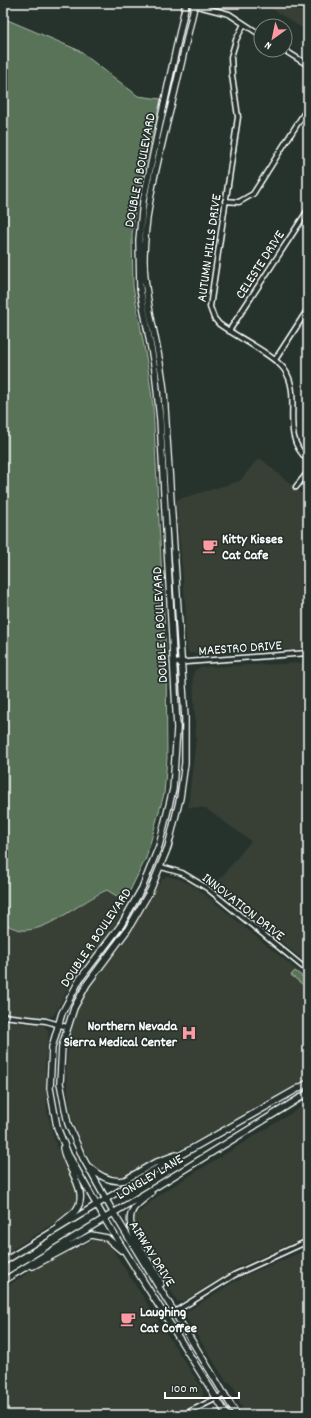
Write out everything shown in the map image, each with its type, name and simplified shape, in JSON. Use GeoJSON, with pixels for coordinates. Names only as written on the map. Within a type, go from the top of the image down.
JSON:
{"type":"FeatureCollection","features":[{"type":"Feature","properties":{"kind":"main road","name":"DOUBLE R BOULEVARD"},"geometry":{"type":"LineString","coordinates":[[100,1211],[61,1138],[52,1107],[50,1077],[52,1047],[58,1024],[69,997],[80,979],[112,938],[129,912],[149,872],[159,846],[171,804],[176,759],[173,663],[158,389],[141,301],[138,249],[143,201],[186,3]]}},
{"type":"Feature","properties":{"kind":"main road","name":"DOUBLE R BOULEVARD"},"geometry":{"type":"LineString","coordinates":[[110,1206],[70,1132],[61,1094],[60,1061],[67,1027],[82,992],[135,918],[161,867],[174,827],[184,774],[185,718],[163,381],[146,296],[145,247],[148,211],[154,181],[195,4]]}},
{"type":"Feature","properties":{"kind":"main road","name":"LONGLEY LANE"},"geometry":{"type":"LineString","coordinates":[[3,1262],[184,1153],[308,1083]]}},
{"type":"Feature","properties":{"kind":"main road","name":"LONGLEY LANE"},"geometry":{"type":"LineString","coordinates":[[3,1281],[308,1093]]}},
{"type":"Feature","properties":{"kind":"main road"},"geometry":{"type":"LineString","coordinates":[[49,1234],[75,1211],[81,1199],[80,1190],[65,1160],[61,1138]]}},
{"type":"Feature","properties":{"kind":"main road"},"geometry":{"type":"LineString","coordinates":[[83,1158],[99,1174],[108,1180],[119,1181],[125,1180],[154,1163],[184,1153]]}},
{"type":"Feature","properties":{"kind":"main road"},"geometry":{"type":"LineString","coordinates":[[162,1291],[157,1274],[132,1233],[130,1221],[133,1209],[165,1181]]}},
{"type":"Feature","properties":{"kind":"main road","name":"AIRWAY DRIVE"},"geometry":{"type":"LineString","coordinates":[[110,1206],[238,1415]]}},
{"type":"Feature","properties":{"kind":"main road","name":"AIRWAY DRIVE"},"geometry":{"type":"LineString","coordinates":[[100,1211],[227,1415]]}},
{"type":"Feature","properties":{"kind":"main road"},"geometry":{"type":"LineString","coordinates":[[21,1269],[30,1267],[83,1239],[96,1235],[112,1241],[134,1266]]}},
{"type":"Feature","properties":{"kind":"street"},"geometry":{"type":"LineString","coordinates":[[186,3],[221,11],[253,30]]}},
{"type":"Feature","properties":{"kind":"street","name":"AUTUMN HILLS DRIVE"},"geometry":{"type":"LineString","coordinates":[[244,24],[236,40],[231,57],[238,117],[210,307],[216,322],[275,360],[284,368],[290,380],[293,437],[299,451],[308,460]]}},
{"type":"Feature","properties":{"kind":"street"},"geometry":{"type":"LineString","coordinates":[[293,56],[308,65]]}},
{"type":"Feature","properties":{"kind":"street"},"geometry":{"type":"LineString","coordinates":[[225,201],[239,202],[253,194],[308,107]]}},
{"type":"Feature","properties":{"kind":"street","name":"CELESTE DRIVE"},"geometry":{"type":"LineString","coordinates":[[229,331],[308,210]]}},
{"type":"Feature","properties":{"kind":"street"},"geometry":{"type":"LineString","coordinates":[[275,360],[308,311]]}},
{"type":"Feature","properties":{"kind":"street"},"geometry":{"type":"LineString","coordinates":[[296,487],[308,472]]}},
{"type":"Feature","properties":{"kind":"street","name":"MAESTRO DRIVE"},"geometry":{"type":"LineString","coordinates":[[173,663],[308,653]]}},
{"type":"Feature","properties":{"kind":"street","name":"INNOVATION DRIVE"},"geometry":{"type":"LineString","coordinates":[[161,867],[182,874],[203,885],[308,971]]}},
{"type":"Feature","properties":{"kind":"street"},"geometry":{"type":"LineString","coordinates":[[3,1016],[46,1021],[67,1027]]}},
{"type":"Feature","properties":{"kind":"street"},"geometry":{"type":"LineString","coordinates":[[166,1318],[234,1275],[308,1242]]}},
{"type":"Feature","properties":{"kind":"street"},"geometry":{"type":"LineString","coordinates":[[182,1415],[225,1394]]}},
{"type":"Feature","properties":{"kind":"shaded area"},"geometry":{"type":"Polygon","coordinates":[[[263,3],[308,3],[308,32],[293,22],[293,18],[286,18],[263,3]]]}},
{"type":"Feature","properties":{"kind":"shaded area"},"geometry":{"type":"Polygon","coordinates":[[[261,459],[308,499],[308,649],[189,653],[187,650],[185,627],[186,612],[176,500],[240,481],[257,460],[261,459]]]}},
{"type":"Feature","properties":{"kind":"shaded area"},"geometry":{"type":"Polygon","coordinates":[[[308,663],[308,964],[214,886],[251,841],[205,808],[188,807],[196,738],[193,680],[194,671],[201,667],[308,663]]]}},
{"type":"Feature","properties":{"kind":"shaded area","name":"Northern Nevada Sierra Medical Center"},"geometry":{"type":"Polygon","coordinates":[[[167,876],[179,879],[197,888],[308,979],[308,1079],[202,1138],[122,1179],[106,1177],[93,1166],[78,1136],[71,1115],[66,1073],[70,1026],[75,1012],[91,983],[118,950],[162,879],[167,876]]]}},
{"type":"Feature","properties":{"kind":"shaded area"},"geometry":{"type":"Polygon","coordinates":[[[107,890],[128,902],[106,940],[69,987],[54,1015],[48,1017],[3,1012],[3,923],[26,930],[37,928],[107,890]]]}},
{"type":"Feature","properties":{"kind":"shaded area"},"geometry":{"type":"Polygon","coordinates":[[[3,1021],[43,1025],[49,1031],[45,1066],[47,1111],[56,1146],[76,1185],[78,1199],[76,1207],[70,1213],[3,1255],[3,1021]]]}},
{"type":"Feature","properties":{"kind":"shaded area"},"geometry":{"type":"Polygon","coordinates":[[[308,1103],[308,1236],[238,1267],[182,1302],[177,1301],[136,1231],[134,1220],[136,1215],[160,1194],[308,1103]]]}},
{"type":"Feature","properties":{"kind":"shaded area"},"geometry":{"type":"Polygon","coordinates":[[[93,1240],[105,1242],[112,1249],[203,1390],[203,1397],[199,1403],[173,1415],[3,1415],[3,1289],[31,1271],[93,1240]]]}},
{"type":"Feature","properties":{"kind":"shaded area"},"geometry":{"type":"Polygon","coordinates":[[[308,1249],[308,1415],[245,1415],[239,1401],[240,1397],[231,1383],[226,1381],[186,1318],[185,1313],[232,1283],[240,1280],[242,1277],[308,1249]]]}},
{"type":"Feature","properties":{"kind":"green space"},"geometry":{"type":"Polygon","coordinates":[[[3,18],[78,50],[138,96],[161,99],[136,203],[132,235],[133,286],[148,368],[153,406],[166,656],[167,758],[164,794],[146,858],[125,901],[107,890],[57,920],[46,925],[24,930],[3,923],[3,18]]]}},
{"type":"Feature","properties":{"kind":"green space"},"geometry":{"type":"Polygon","coordinates":[[[295,971],[308,981],[308,989],[291,975],[295,971]]]}},
{"type":"Feature","properties":{"kind":"place","name":"Kitty Kisses Cat Cafe"},"geometry":{"type":"Point","coordinates":[210,546]}},
{"type":"Feature","properties":{"kind":"place","name":"Northern Nevada Sierra Medical Center"},"geometry":{"type":"Point","coordinates":[189,1033]}},
{"type":"Feature","properties":{"kind":"place","name":"Laughing Cat Coffee"},"geometry":{"type":"Point","coordinates":[128,1319]}}]}
